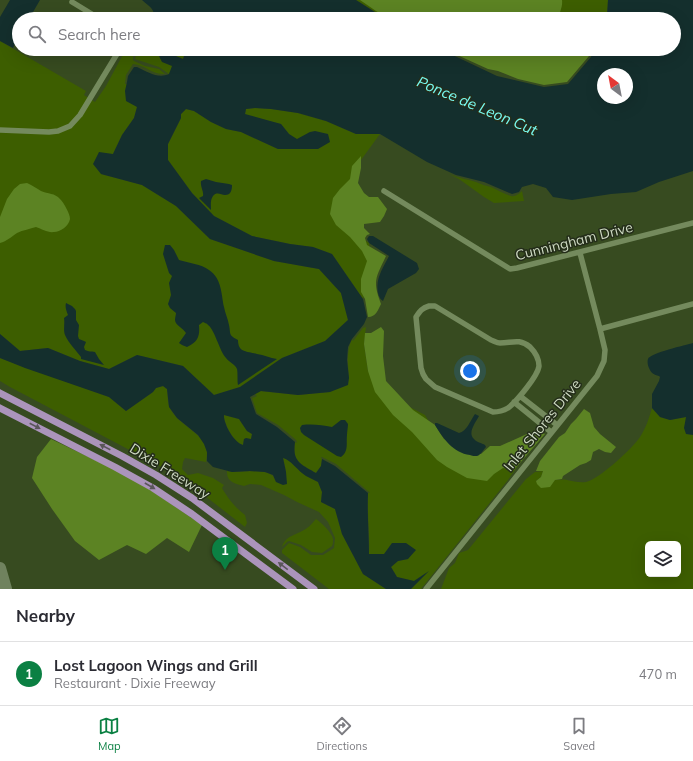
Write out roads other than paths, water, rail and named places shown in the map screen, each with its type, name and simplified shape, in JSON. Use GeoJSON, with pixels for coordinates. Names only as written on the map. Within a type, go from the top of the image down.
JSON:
{"type":"FeatureCollection","features":[{"type":"Feature","properties":{"kind":"main road","name":"Dixie Freeway"},"geometry":{"type":"LineString","coordinates":[[0,393],[156,475],[198,502],[314,589]]}},
{"type":"Feature","properties":{"kind":"main road","name":"Dixie Freeway"},"geometry":{"type":"LineString","coordinates":[[0,408],[153,488],[192,514],[293,589]]}},
{"type":"Feature","properties":{"kind":"street"},"geometry":{"type":"LineString","coordinates":[[72,2],[88,12]]}},
{"type":"Feature","properties":{"kind":"street"},"geometry":{"type":"LineString","coordinates":[[0,130],[49,132],[58,131],[70,126],[80,115],[116,56]]}},
{"type":"Feature","properties":{"kind":"street","name":"Cunningham Drive"},"geometry":{"type":"LineString","coordinates":[[384,192],[510,269],[580,253],[693,223]]}},
{"type":"Feature","properties":{"kind":"street","name":"Inlet Shores Drive"},"geometry":{"type":"LineString","coordinates":[[426,589],[556,425],[597,376],[604,361],[605,350],[580,253]]}},
{"type":"Feature","properties":{"kind":"street"},"geometry":{"type":"LineString","coordinates":[[600,329],[693,304]]}},
{"type":"Feature","properties":{"kind":"street"},"geometry":{"type":"LineString","coordinates":[[429,306],[435,306],[495,342],[522,342],[529,346],[538,358],[539,366],[533,379],[514,402],[507,409],[493,412],[435,387],[426,379],[421,368],[416,323],[416,317],[419,312],[429,306]]}},
{"type":"Feature","properties":{"kind":"street"},"geometry":{"type":"LineString","coordinates":[[520,396],[556,425]]}},
{"type":"Feature","properties":{"kind":"street"},"geometry":{"type":"LineString","coordinates":[[514,402],[551,432]]}},
{"type":"Feature","properties":{"kind":"water"},"geometry":{"type":"Polygon","coordinates":[[[10,0],[40,0],[33,12],[12,12],[12,47],[0,41],[0,17],[10,0]]]}},
{"type":"Feature","properties":{"kind":"water"},"geometry":{"type":"Polygon","coordinates":[[[142,0],[356,0],[375,12],[153,12],[142,0]]]}},
{"type":"Feature","properties":{"kind":"water","name":"Ponce de Leon Cut"},"geometry":{"type":"Polygon","coordinates":[[[608,0],[693,0],[693,171],[659,182],[636,192],[572,200],[553,197],[546,188],[533,184],[522,187],[519,192],[512,194],[484,182],[456,175],[427,162],[380,134],[356,134],[326,121],[298,113],[255,108],[246,109],[245,114],[281,124],[289,134],[297,139],[315,131],[328,134],[330,142],[318,149],[278,149],[241,132],[226,129],[211,122],[194,111],[186,109],[181,114],[181,118],[168,144],[168,160],[192,193],[214,216],[252,236],[313,247],[332,254],[363,299],[367,317],[364,324],[352,339],[348,347],[348,385],[330,392],[298,395],[261,391],[250,397],[256,414],[277,427],[295,442],[294,449],[296,458],[302,465],[316,473],[321,466],[322,459],[335,466],[368,493],[369,554],[384,554],[392,543],[406,543],[416,550],[408,559],[398,561],[391,567],[397,577],[414,581],[429,571],[411,589],[386,589],[363,574],[342,534],[335,509],[321,502],[322,492],[318,482],[303,474],[286,459],[283,458],[287,484],[283,485],[276,482],[273,475],[265,472],[232,472],[213,467],[207,461],[207,452],[198,435],[177,418],[169,407],[167,389],[163,386],[156,388],[153,392],[126,411],[109,397],[0,358],[0,334],[20,351],[48,348],[80,361],[109,369],[137,355],[183,366],[214,395],[240,387],[282,358],[325,341],[348,320],[341,293],[319,269],[274,261],[210,239],[176,206],[142,185],[101,174],[93,164],[99,152],[113,154],[122,135],[134,118],[137,107],[126,101],[125,91],[128,76],[134,67],[161,76],[169,74],[172,66],[162,62],[159,56],[176,56],[183,59],[184,56],[455,56],[497,76],[544,87],[568,84],[591,56],[681,56],[681,12],[607,12],[608,0]],[[224,415],[225,423],[233,437],[236,441],[243,445],[244,439],[251,439],[252,434],[247,431],[239,419],[224,415]]]}},
{"type":"Feature","properties":{"kind":"water"},"geometry":{"type":"Polygon","coordinates":[[[206,179],[232,185],[229,194],[225,195],[218,193],[213,196],[211,201],[211,210],[199,198],[203,196],[201,181],[206,179]]]}},
{"type":"Feature","properties":{"kind":"water"},"geometry":{"type":"Polygon","coordinates":[[[369,236],[373,236],[417,263],[419,269],[416,273],[388,289],[383,301],[380,299],[377,288],[380,274],[389,256],[369,243],[367,239],[369,236]]]}},
{"type":"Feature","properties":{"kind":"water"},"geometry":{"type":"Polygon","coordinates":[[[165,245],[170,245],[179,260],[202,266],[209,270],[219,282],[224,309],[229,323],[230,334],[238,340],[238,344],[241,349],[247,352],[277,359],[238,385],[237,369],[227,359],[213,331],[207,324],[203,322],[199,325],[198,338],[194,343],[187,347],[179,343],[186,333],[175,322],[176,313],[168,304],[171,295],[169,283],[172,276],[169,273],[163,254],[165,245]]]}},
{"type":"Feature","properties":{"kind":"water"},"geometry":{"type":"Polygon","coordinates":[[[66,303],[72,306],[76,311],[76,320],[79,325],[78,336],[79,339],[86,342],[84,347],[85,350],[95,352],[104,365],[81,359],[67,338],[64,333],[64,318],[68,315],[66,303]]]}},
{"type":"Feature","properties":{"kind":"water"},"geometry":{"type":"Polygon","coordinates":[[[693,343],[693,435],[686,434],[684,428],[686,417],[670,420],[660,417],[652,408],[652,394],[660,377],[651,371],[648,366],[648,359],[655,354],[693,343]]]}},
{"type":"Feature","properties":{"kind":"water"},"geometry":{"type":"Polygon","coordinates":[[[475,414],[479,416],[471,434],[472,437],[486,447],[481,454],[471,456],[458,451],[449,444],[435,423],[459,433],[466,428],[475,414]]]}},
{"type":"Feature","properties":{"kind":"water"},"geometry":{"type":"Polygon","coordinates":[[[341,420],[345,420],[348,424],[346,450],[344,455],[341,457],[304,435],[300,428],[302,425],[332,427],[341,420]]]}},
{"type":"Feature","properties":{"kind":"place","name":"Lost Lagoon Wings and Grill"},"geometry":{"type":"Point","coordinates":[225,570]}}]}
